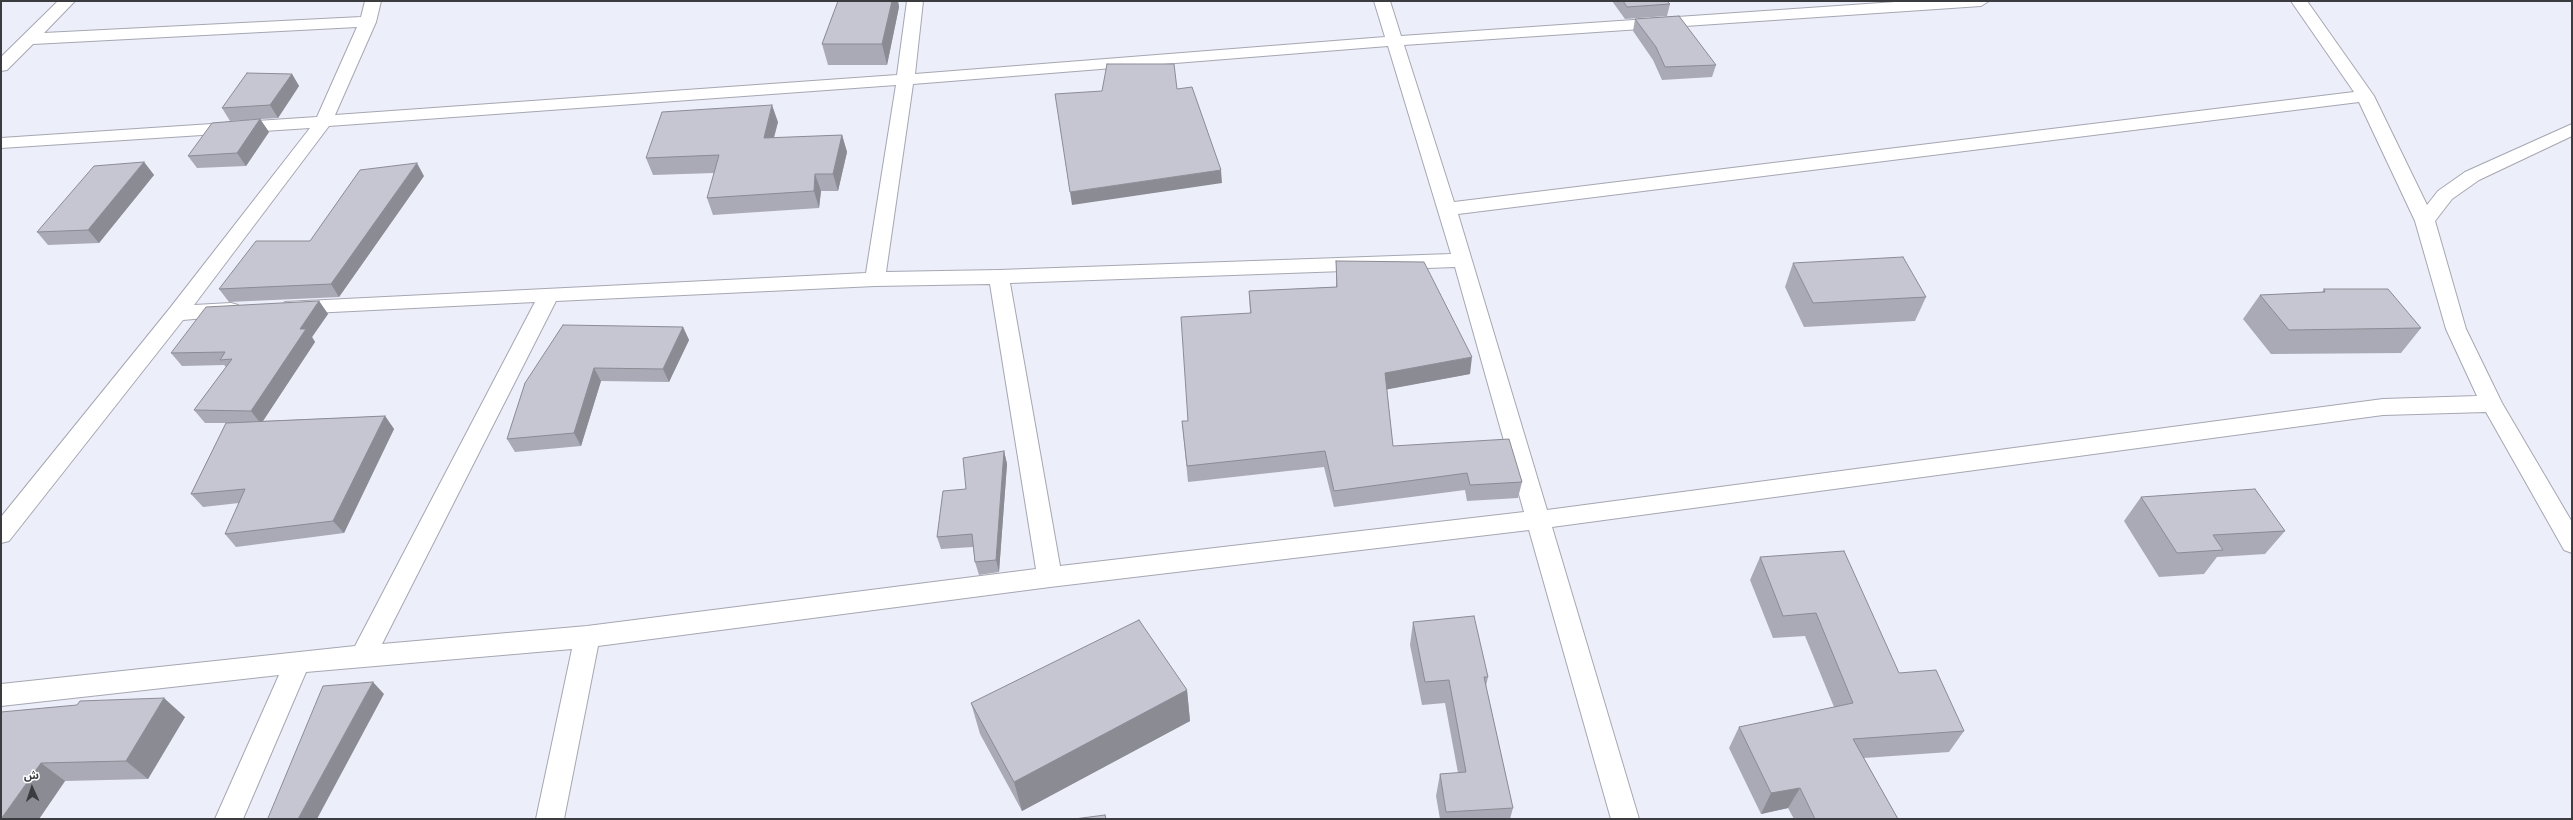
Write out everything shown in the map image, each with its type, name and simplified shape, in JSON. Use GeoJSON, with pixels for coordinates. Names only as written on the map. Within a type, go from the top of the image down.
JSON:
{"type":"FeatureCollection","features":[{"type":"Feature","properties":{"kind":"street"},"geometry":{"type":"LineString","coordinates":[[1,66],[67,1]]}},
{"type":"Feature","properties":{"kind":"street"},"geometry":{"type":"LineString","coordinates":[[1,534],[177,313],[324,121],[368,22],[373,1]]}},
{"type":"Feature","properties":{"kind":"street"},"geometry":{"type":"LineString","coordinates":[[875,279],[905,79],[915,1]]}},
{"type":"Feature","properties":{"kind":"street"},"geometry":{"type":"LineString","coordinates":[[1382,1],[1463,260],[1625,819]]}},
{"type":"Feature","properties":{"kind":"street"},"geometry":{"type":"LineString","coordinates":[[1,143],[646,100],[1394,41],[1927,3],[1981,1]]}},
{"type":"Feature","properties":{"kind":"street"},"geometry":{"type":"LineString","coordinates":[[2299,1],[2365,96],[2425,221],[2456,329],[2492,404],[2572,543]]}},
{"type":"Feature","properties":{"kind":"street"},"geometry":{"type":"LineString","coordinates":[[28,39],[368,22]]}},
{"type":"Feature","properties":{"kind":"street"},"geometry":{"type":"LineString","coordinates":[[1447,209],[2365,96]]}},
{"type":"Feature","properties":{"kind":"street"},"geometry":{"type":"LineString","coordinates":[[2425,221],[2445,196],[2472,176],[2572,129]]}},
{"type":"Feature","properties":{"kind":"street"},"geometry":{"type":"LineString","coordinates":[[272,308],[875,279],[999,277],[1463,260]]}},
{"type":"Feature","properties":{"kind":"street"},"geometry":{"type":"LineString","coordinates":[[999,277],[1050,577]]}},
{"type":"Feature","properties":{"kind":"street"},"geometry":{"type":"LineString","coordinates":[[362,656],[549,295]]}},
{"type":"Feature","properties":{"kind":"street"},"geometry":{"type":"LineString","coordinates":[[177,313],[248,310]]}},
{"type":"Feature","properties":{"kind":"street"},"geometry":{"type":"LineString","coordinates":[[1,695],[298,662],[587,637],[1050,577],[1539,520],[2383,407],[2492,404]]}},
{"type":"Feature","properties":{"kind":"street"},"geometry":{"type":"LineString","coordinates":[[550,819],[587,637]]}},
{"type":"Feature","properties":{"kind":"street"},"geometry":{"type":"LineString","coordinates":[[229,819],[298,662]]}},
{"type":"Feature","properties":{"kind":"building"},"geometry":{"type":"Polygon","coordinates":[[[838,1],[892,1],[882,44],[822,44],[838,1]]]}},
{"type":"Feature","properties":{"kind":"building"},"geometry":{"type":"Polygon","coordinates":[[[1623,1],[1667,1],[1670,4],[1627,7],[1623,1]]]}},
{"type":"Feature","properties":{"kind":"building"},"geometry":{"type":"Polygon","coordinates":[[[1679,16],[1716,65],[1665,67],[1656,47],[1635,19],[1679,16]]]}},
{"type":"Feature","properties":{"kind":"building"},"geometry":{"type":"Polygon","coordinates":[[[1107,64],[1174,64],[1177,89],[1192,87],[1221,170],[1070,192],[1055,94],[1102,91],[1107,64]]]}},
{"type":"Feature","properties":{"kind":"building"},"geometry":{"type":"Polygon","coordinates":[[[247,73],[292,74],[270,105],[222,108],[247,73]]]}},
{"type":"Feature","properties":{"kind":"building"},"geometry":{"type":"Polygon","coordinates":[[[772,105],[764,138],[842,135],[833,174],[815,174],[814,191],[707,198],[719,155],[646,158],[662,112],[772,105]]]}},
{"type":"Feature","properties":{"kind":"building"},"geometry":{"type":"Polygon","coordinates":[[[260,119],[237,153],[188,156],[212,123],[260,119]]]}},
{"type":"Feature","properties":{"kind":"building"},"geometry":{"type":"Polygon","coordinates":[[[144,162],[88,230],[37,232],[94,166],[144,162]]]}},
{"type":"Feature","properties":{"kind":"building"},"geometry":{"type":"Polygon","coordinates":[[[417,163],[331,284],[219,289],[256,241],[310,241],[360,170],[417,163]]]}},
{"type":"Feature","properties":{"kind":"building"},"geometry":{"type":"Polygon","coordinates":[[[1903,257],[1926,297],[1813,303],[1793,263],[1903,257]]]}},
{"type":"Feature","properties":{"kind":"building"},"geometry":{"type":"Polygon","coordinates":[[[1336,261],[1424,262],[1472,357],[1385,373],[1393,446],[1509,439],[1522,482],[1470,485],[1467,473],[1334,491],[1325,451],[1187,466],[1182,421],[1188,421],[1181,317],[1251,313],[1249,291],[1337,287],[1336,261]]]}},
{"type":"Feature","properties":{"kind":"building"},"geometry":{"type":"Polygon","coordinates":[[[2324,289],[2388,289],[2421,328],[2289,330],[2260,295],[2325,292],[2324,289]]]}},
{"type":"Feature","properties":{"kind":"building"},"geometry":{"type":"Polygon","coordinates":[[[319,301],[300,329],[306,329],[251,411],[194,410],[232,359],[220,360],[225,352],[171,353],[206,307],[319,301]]]}},
{"type":"Feature","properties":{"kind":"building"},"geometry":{"type":"Polygon","coordinates":[[[563,325],[683,327],[663,369],[594,368],[574,433],[507,439],[525,383],[563,325]]]}},
{"type":"Feature","properties":{"kind":"building"},"geometry":{"type":"Polygon","coordinates":[[[385,416],[333,521],[225,534],[245,489],[191,494],[226,423],[385,416]]]}},
{"type":"Feature","properties":{"kind":"building"},"geometry":{"type":"Polygon","coordinates":[[[1004,451],[996,560],[975,562],[972,534],[937,537],[943,491],[966,489],[963,458],[1004,451]]]}},
{"type":"Feature","properties":{"kind":"building"},"geometry":{"type":"Polygon","coordinates":[[[2255,489],[2285,531],[2213,535],[2223,550],[2177,553],[2141,497],[2255,489]]]}},
{"type":"Feature","properties":{"kind":"building"},"geometry":{"type":"Polygon","coordinates":[[[1844,551],[1899,673],[1936,670],[1964,731],[1853,739],[1898,819],[1815,819],[1800,788],[1771,793],[1739,727],[1853,703],[1816,613],[1783,616],[1760,557],[1844,551]]]}},
{"type":"Feature","properties":{"kind":"building"},"geometry":{"type":"Polygon","coordinates":[[[1474,616],[1488,677],[1484,677],[1513,808],[1446,812],[1440,774],[1466,772],[1449,680],[1425,682],[1413,622],[1474,616]]]}},
{"type":"Feature","properties":{"kind":"building"},"geometry":{"type":"Polygon","coordinates":[[[1139,620],[1187,690],[1014,782],[971,703],[1139,620]]]}},
{"type":"Feature","properties":{"kind":"building"},"geometry":{"type":"Polygon","coordinates":[[[373,682],[298,819],[268,818],[323,686],[373,682]]]}},
{"type":"Feature","properties":{"kind":"building"},"geometry":{"type":"Polygon","coordinates":[[[164,698],[126,761],[41,763],[1,819],[1,712],[77,705],[80,701],[164,698]]]}},
{"type":"Feature","properties":{"kind":"building"},"geometry":{"type":"Polygon","coordinates":[[[1105,815],[1106,819],[1074,819],[1105,815]]]}}]}
